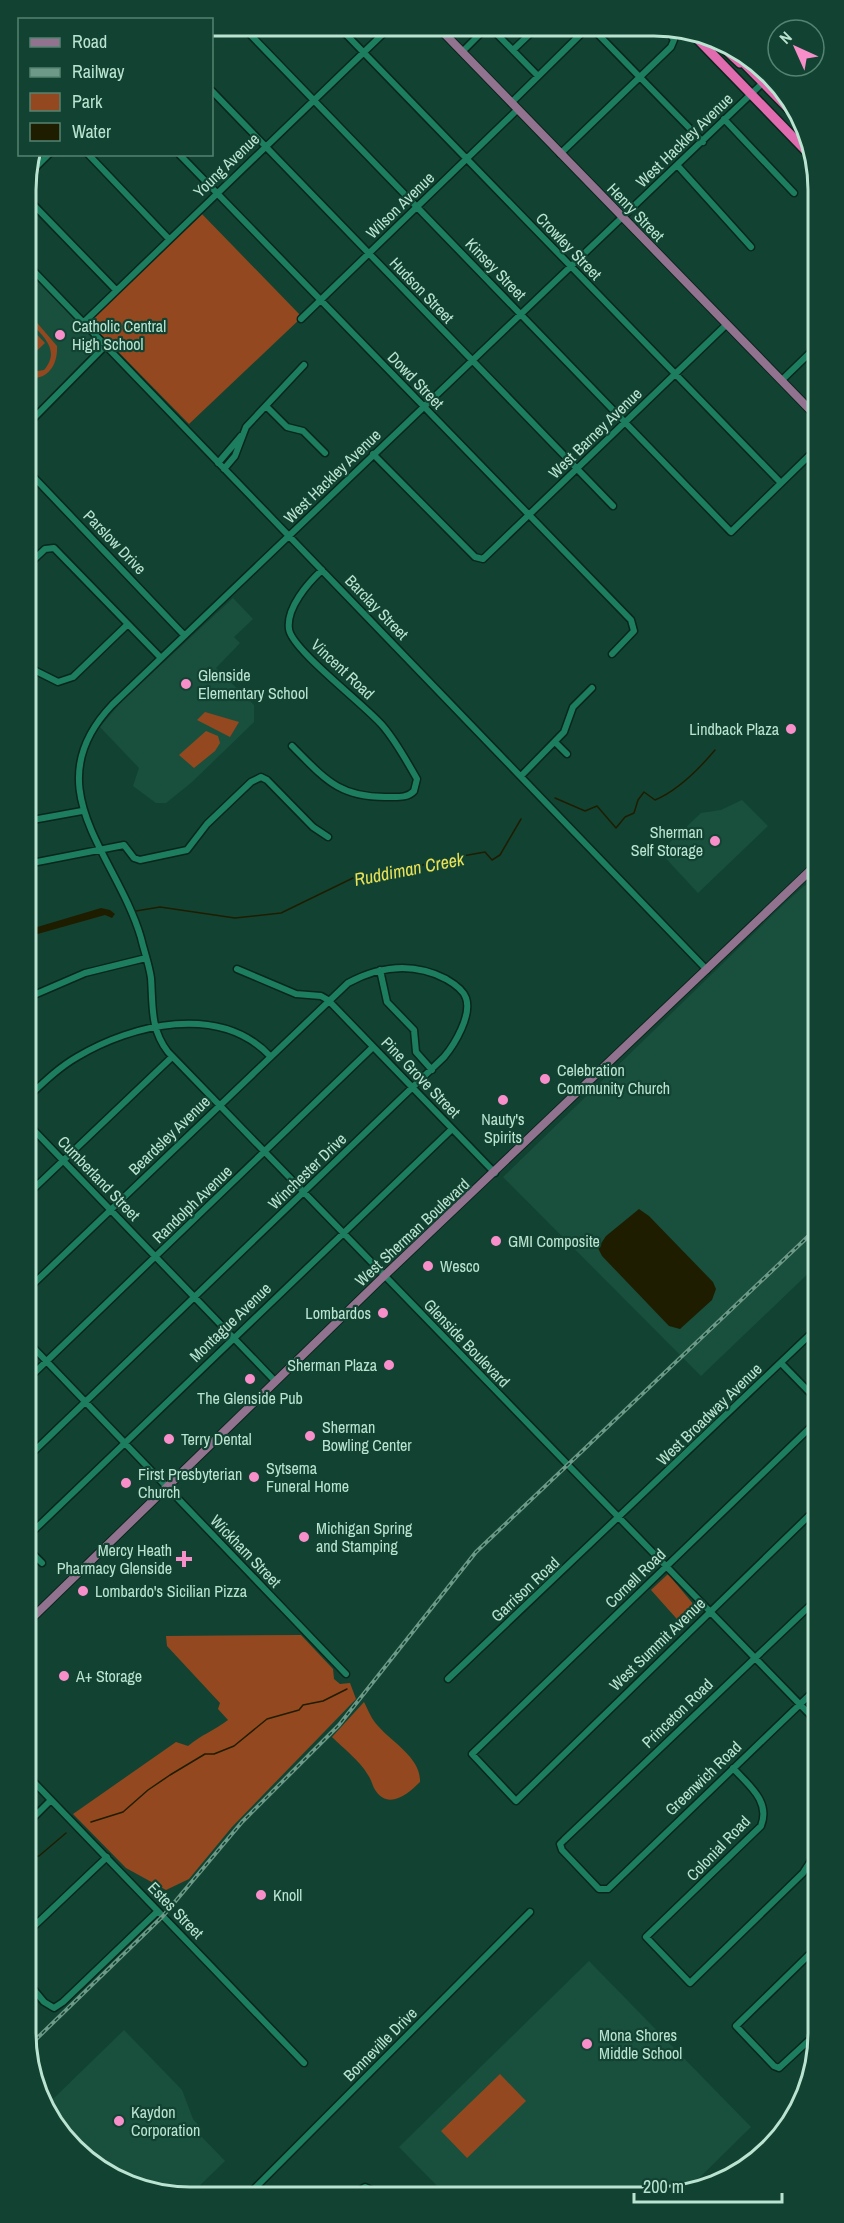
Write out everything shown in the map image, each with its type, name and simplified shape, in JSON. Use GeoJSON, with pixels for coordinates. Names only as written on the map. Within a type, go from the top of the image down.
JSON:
{"type":"FeatureCollection","features":[{"type":"Feature","properties":{"kind":"highway"},"geometry":{"type":"LineString","coordinates":[[702,44],[801,146]]}},
{"type":"Feature","properties":{"kind":"highway"},"geometry":{"type":"LineString","coordinates":[[737,61],[748,72],[756,75],[771,91]]}},
{"type":"Feature","properties":{"kind":"highway"},"geometry":{"type":"LineString","coordinates":[[760,103],[772,110],[798,136]]}},
{"type":"Feature","properties":{"kind":"main road","name":"Henry Street"},"geometry":{"type":"LineString","coordinates":[[447,36],[808,408]]}},
{"type":"Feature","properties":{"kind":"main road","name":"West Sherman Boulevard"},"geometry":{"type":"LineString","coordinates":[[36,1614],[383,1277],[495,1173],[808,873]]}},
{"type":"Feature","properties":{"kind":"street","name":"Kinsey Street"},"geometry":{"type":"LineString","coordinates":[[252,36],[731,532],[781,483]]}},
{"type":"Feature","properties":{"kind":"street","name":"Crowley Street"},"geometry":{"type":"LineString","coordinates":[[348,36],[781,483]]}},
{"type":"Feature","properties":{"kind":"street","name":"Young Avenue"},"geometry":{"type":"LineString","coordinates":[[83,323],[380,36]]}},
{"type":"Feature","properties":{"kind":"street"},"geometry":{"type":"LineString","coordinates":[[462,52],[479,36]]}},
{"type":"Feature","properties":{"kind":"street"},"geometry":{"type":"LineString","coordinates":[[498,36],[538,76]]}},
{"type":"Feature","properties":{"kind":"street"},"geometry":{"type":"LineString","coordinates":[[513,50],[528,36]]}},
{"type":"Feature","properties":{"kind":"street"},"geometry":{"type":"LineString","coordinates":[[511,103],[579,36]]}},
{"type":"Feature","properties":{"kind":"street"},"geometry":{"type":"LineString","coordinates":[[600,36],[703,142]]}},
{"type":"Feature","properties":{"kind":"street"},"geometry":{"type":"LineString","coordinates":[[560,154],[670,46],[673,37]]}},
{"type":"Feature","properties":{"kind":"street","name":"West Hackley Avenue"},"geometry":{"type":"LineString","coordinates":[[146,957],[131,910],[82,811],[79,772],[83,752],[93,728],[105,711],[764,83]]}},
{"type":"Feature","properties":{"kind":"street","name":"Hudson Street"},"geometry":{"type":"LineString","coordinates":[[213,93],[613,506]]}},
{"type":"Feature","properties":{"kind":"street","name":"Wilson Avenue"},"geometry":{"type":"LineString","coordinates":[[301,319],[517,110]]}},
{"type":"Feature","properties":{"kind":"street"},"geometry":{"type":"LineString","coordinates":[[724,119],[794,193]]}},
{"type":"Feature","properties":{"kind":"street"},"geometry":{"type":"LineString","coordinates":[[90,156],[169,239]]}},
{"type":"Feature","properties":{"kind":"street","name":"Dowd Street"},"geometry":{"type":"LineString","coordinates":[[181,156],[634,624],[634,631],[612,654]]}},
{"type":"Feature","properties":{"kind":"street"},"geometry":{"type":"LineString","coordinates":[[678,166],[751,247]]}},
{"type":"Feature","properties":{"kind":"street"},"geometry":{"type":"LineString","coordinates":[[36,207],[116,290]]}},
{"type":"Feature","properties":{"kind":"street","name":"Barclay Street"},"geometry":{"type":"LineString","coordinates":[[36,274],[707,970]]}},
{"type":"Feature","properties":{"kind":"street","name":"West Barney Avenue"},"geometry":{"type":"LineString","coordinates":[[374,454],[473,555],[483,559],[726,325]]}},
{"type":"Feature","properties":{"kind":"street"},"geometry":{"type":"LineString","coordinates":[[36,416],[105,346]]}},
{"type":"Feature","properties":{"kind":"street"},"geometry":{"type":"LineString","coordinates":[[782,380],[808,355]]}},
{"type":"Feature","properties":{"kind":"street"},"geometry":{"type":"LineString","coordinates":[[219,463],[285,383],[304,365]]}},
{"type":"Feature","properties":{"kind":"street"},"geometry":{"type":"LineString","coordinates":[[267,407],[287,427],[303,431],[325,453]]}},
{"type":"Feature","properties":{"kind":"street"},"geometry":{"type":"LineString","coordinates":[[224,469],[235,456],[243,433]]}},
{"type":"Feature","properties":{"kind":"street"},"geometry":{"type":"LineString","coordinates":[[781,483],[808,457]]}},
{"type":"Feature","properties":{"kind":"street","name":"Parslow Drive"},"geometry":{"type":"LineString","coordinates":[[36,480],[184,635]]}},
{"type":"Feature","properties":{"kind":"street"},"geometry":{"type":"LineString","coordinates":[[36,558],[45,549],[54,548],[161,658]]}},
{"type":"Feature","properties":{"kind":"street","name":"Vincent Road"},"geometry":{"type":"LineString","coordinates":[[292,746],[324,778],[350,794],[365,797],[402,797],[411,795],[416,785],[417,779],[401,751],[380,723],[307,654],[290,634],[289,619],[294,608],[322,570]]}},
{"type":"Feature","properties":{"kind":"street"},"geometry":{"type":"LineString","coordinates":[[36,671],[58,682],[74,676],[128,624]]}},
{"type":"Feature","properties":{"kind":"street"},"geometry":{"type":"LineString","coordinates":[[521,776],[555,742],[567,726],[573,707],[592,688]]}},
{"type":"Feature","properties":{"kind":"street"},"geometry":{"type":"LineString","coordinates":[[555,742],[567,754]]}},
{"type":"Feature","properties":{"kind":"street"},"geometry":{"type":"LineString","coordinates":[[36,862],[116,845],[124,845],[134,858],[140,860],[187,850],[207,824],[251,782],[261,777],[267,780],[313,827],[328,837]]}},
{"type":"Feature","properties":{"kind":"street"},"geometry":{"type":"LineString","coordinates":[[36,819],[82,811]]}},
{"type":"Feature","properties":{"kind":"street"},"geometry":{"type":"LineString","coordinates":[[36,994],[85,973],[146,957]]}},
{"type":"Feature","properties":{"kind":"street","name":"Glenside Boulevard"},"geometry":{"type":"LineString","coordinates":[[146,957],[151,976],[155,1028],[172,1057],[808,1713]]}},
{"type":"Feature","properties":{"kind":"street"},"geometry":{"type":"LineString","coordinates":[[237,969],[296,993],[321,996],[328,1000]]}},
{"type":"Feature","properties":{"kind":"street","name":"Winchester Drive"},"geometry":{"type":"LineString","coordinates":[[36,1449],[432,1070],[456,1039],[465,1011],[465,996],[451,982],[419,969],[380,970],[348,983],[328,1000]]}},
{"type":"Feature","properties":{"kind":"street"},"geometry":{"type":"LineString","coordinates":[[380,970],[387,1002],[414,1030],[416,1052],[432,1070]]}},
{"type":"Feature","properties":{"kind":"street","name":"Pine Grove Street"},"geometry":{"type":"LineString","coordinates":[[328,1000],[495,1173]]}},
{"type":"Feature","properties":{"kind":"street","name":"Beardsley Avenue"},"geometry":{"type":"LineString","coordinates":[[36,1281],[328,1000]]}},
{"type":"Feature","properties":{"kind":"street"},"geometry":{"type":"LineString","coordinates":[[36,1090],[64,1066],[92,1049],[113,1039],[155,1028],[185,1025],[220,1027],[242,1035],[270,1056]]}},
{"type":"Feature","properties":{"kind":"street","name":"Randolph Avenue"},"geometry":{"type":"LineString","coordinates":[[36,1371],[373,1047]]}},
{"type":"Feature","properties":{"kind":"street"},"geometry":{"type":"LineString","coordinates":[[36,1186],[172,1057]]}},
{"type":"Feature","properties":{"kind":"street","name":"Montague Avenue"},"geometry":{"type":"LineString","coordinates":[[36,1528],[452,1130]]}},
{"type":"Feature","properties":{"kind":"street","name":"Cumberland Street"},"geometry":{"type":"LineString","coordinates":[[36,1132],[275,1381]]}},
{"type":"Feature","properties":{"kind":"street","name":"West Broadway Avenue"},"geometry":{"type":"LineString","coordinates":[[620,1518],[808,1337]]}},
{"type":"Feature","properties":{"kind":"street","name":"Wickham Street"},"geometry":{"type":"LineString","coordinates":[[36,1350],[346,1674]]}},
{"type":"Feature","properties":{"kind":"street"},"geometry":{"type":"LineString","coordinates":[[782,1363],[808,1390]]}},
{"type":"Feature","properties":{"kind":"street","name":"Cornell Road"},"geometry":{"type":"LineString","coordinates":[[516,1801],[472,1754],[808,1429]]}},
{"type":"Feature","properties":{"kind":"street","name":"Garrison Road"},"geometry":{"type":"LineString","coordinates":[[448,1679],[620,1518]]}},
{"type":"Feature","properties":{"kind":"street","name":"West Summit Avenue"},"geometry":{"type":"LineString","coordinates":[[516,1801],[808,1518]]}},
{"type":"Feature","properties":{"kind":"street"},"geometry":{"type":"LineString","coordinates":[[36,1557],[42,1563]]}},
{"type":"Feature","properties":{"kind":"street","name":"Princeton Road"},"geometry":{"type":"LineString","coordinates":[[608,1888],[599,1889],[562,1850],[560,1844],[808,1608]]}},
{"type":"Feature","properties":{"kind":"street","name":"Greenwich Road"},"geometry":{"type":"LineString","coordinates":[[608,1888],[808,1697]]}},
{"type":"Feature","properties":{"kind":"street","name":"Colonial Road"},"geometry":{"type":"LineString","coordinates":[[732,1768],[762,1802],[764,1813],[761,1826],[646,1937],[690,1983],[803,1873],[808,1865]]}},
{"type":"Feature","properties":{"kind":"street","name":"Estes Street"},"geometry":{"type":"LineString","coordinates":[[36,1784],[304,2063]]}},
{"type":"Feature","properties":{"kind":"street"},"geometry":{"type":"LineString","coordinates":[[36,1815],[51,1800]]}},
{"type":"Feature","properties":{"kind":"street"},"geometry":{"type":"LineString","coordinates":[[36,1924],[107,1857]]}},
{"type":"Feature","properties":{"kind":"street"},"geometry":{"type":"LineString","coordinates":[[36,1992],[44,2002],[54,2008],[158,1911]]}},
{"type":"Feature","properties":{"kind":"street","name":"Bonneville Drive"},"geometry":{"type":"LineString","coordinates":[[256,2187],[530,1912]]}},
{"type":"Feature","properties":{"kind":"street"},"geometry":{"type":"LineString","coordinates":[[808,1956],[737,2023],[738,2030],[774,2066],[779,2068],[808,2041]]}},
{"type":"Feature","properties":{"kind":"shaded area","name":"Catholic Central High School"},"geometry":{"type":"Polygon","coordinates":[[[36,274],[105,346],[36,414],[36,274]]]}},
{"type":"Feature","properties":{"kind":"shaded area","name":"Glenside Elementary School"},"geometry":{"type":"Polygon","coordinates":[[[233,598],[253,619],[234,637],[240,643],[216,668],[254,705],[254,722],[192,782],[166,803],[156,803],[133,786],[139,768],[100,727],[122,701],[233,598]]]}},
{"type":"Feature","properties":{"kind":"shaded area"},"geometry":{"type":"Polygon","coordinates":[[[742,800],[768,826],[698,893],[660,852],[701,813],[721,810],[742,800]]]}},
{"type":"Feature","properties":{"kind":"shaded area"},"geometry":{"type":"Polygon","coordinates":[[[808,884],[808,1274],[701,1376],[503,1177],[808,884]]]}},
{"type":"Feature","properties":{"kind":"shaded area","name":"Mona Shores Middle School"},"geometry":{"type":"Polygon","coordinates":[[[589,1961],[751,2127],[696,2181],[674,2186],[438,2187],[399,2147],[589,1961]]]}},
{"type":"Feature","properties":{"kind":"shaded area"},"geometry":{"type":"Polygon","coordinates":[[[124,2030],[182,2090],[193,2119],[202,2129],[198,2133],[225,2161],[198,2187],[170,2186],[141,2179],[105,2161],[81,2142],[68,2127],[52,2100],[124,2030]]]}},
{"type":"Feature","properties":{"kind":"green space"},"geometry":{"type":"Polygon","coordinates":[[[201,213],[302,317],[189,424],[89,322],[201,213]]]}},
{"type":"Feature","properties":{"kind":"green space"},"geometry":{"type":"Polygon","coordinates":[[[36,322],[57,346],[56,360],[50,371],[36,378],[36,371],[44,370],[51,355],[43,336],[36,329],[36,322]]]}},
{"type":"Feature","properties":{"kind":"green space"},"geometry":{"type":"Polygon","coordinates":[[[36,334],[45,343],[36,352],[36,334]]]}},
{"type":"Feature","properties":{"kind":"green space"},"geometry":{"type":"Polygon","coordinates":[[[205,712],[239,722],[230,737],[197,720],[205,712]]]}},
{"type":"Feature","properties":{"kind":"green space"},"geometry":{"type":"Polygon","coordinates":[[[206,731],[218,736],[220,743],[215,751],[194,768],[179,755],[206,731]]]}},
{"type":"Feature","properties":{"kind":"green space"},"geometry":{"type":"Polygon","coordinates":[[[668,1574],[700,1612],[684,1627],[651,1590],[668,1574]]]}},
{"type":"Feature","properties":{"kind":"green space"},"geometry":{"type":"Polygon","coordinates":[[[301,1635],[333,1669],[334,1679],[340,1684],[350,1683],[356,1699],[232,1827],[189,1879],[166,1890],[126,1868],[73,1814],[176,1742],[188,1746],[228,1720],[218,1709],[220,1703],[167,1646],[166,1636],[301,1635]]]}},
{"type":"Feature","properties":{"kind":"green space"},"geometry":{"type":"Polygon","coordinates":[[[364,1702],[376,1724],[405,1751],[419,1773],[420,1782],[403,1796],[391,1800],[379,1795],[361,1765],[332,1737],[364,1702]]]}},
{"type":"Feature","properties":{"kind":"green space"},"geometry":{"type":"Polygon","coordinates":[[[500,2074],[526,2101],[467,2158],[441,2131],[500,2074]]]}},
{"type":"Feature","properties":{"kind":"water"},"geometry":{"type":"Polygon","coordinates":[[[101,908],[115,914],[112,918],[105,915],[36,934],[36,927],[101,908]]]}},
{"type":"Feature","properties":{"kind":"water"},"geometry":{"type":"Polygon","coordinates":[[[639,1209],[649,1216],[713,1282],[716,1289],[712,1300],[680,1329],[669,1326],[602,1256],[598,1248],[606,1236],[639,1209]]]}},
{"type":"Feature","properties":{"kind":"waterway","name":"Ruddiman Creek"},"geometry":{"type":"LineString","coordinates":[[555,798],[585,811],[597,806],[616,828],[625,817],[634,813],[638,800],[644,792],[655,800],[664,796],[688,778],[715,750]]}},
{"type":"Feature","properties":{"kind":"waterway","name":"Ruddiman Creek"},"geometry":{"type":"LineString","coordinates":[[136,911],[160,907],[235,918],[281,913],[353,878],[371,879],[390,872],[411,872],[428,862],[445,863],[457,857],[485,852],[492,860],[500,855],[521,819]]}},
{"type":"Feature","properties":{"kind":"waterway"},"geometry":{"type":"LineString","coordinates":[[91,1822],[123,1812],[148,1790],[170,1775],[205,1754],[214,1754],[234,1746],[267,1719],[299,1710],[303,1705],[323,1701],[347,1689]]}},
{"type":"Feature","properties":{"kind":"waterway"},"geometry":{"type":"LineString","coordinates":[[36,1856],[66,1833]]}},
{"type":"Feature","properties":{"kind":"railway"},"geometry":{"type":"LineString","coordinates":[[36,2039],[163,1916],[242,1822],[339,1725],[476,1552],[808,1237]]}},
{"type":"Feature","properties":{"kind":"place","name":"Catholic Central High School"},"geometry":{"type":"Point","coordinates":[60,335]}},
{"type":"Feature","properties":{"kind":"place","name":"Glenside Elementary School"},"geometry":{"type":"Point","coordinates":[186,684]}},
{"type":"Feature","properties":{"kind":"place","name":"Lindback Plaza"},"geometry":{"type":"Point","coordinates":[791,729]}},
{"type":"Feature","properties":{"kind":"place","name":"Sherman Self Storage"},"geometry":{"type":"Point","coordinates":[715,841]}},
{"type":"Feature","properties":{"kind":"place","name":"Celebration Community Church"},"geometry":{"type":"Point","coordinates":[545,1079]}},
{"type":"Feature","properties":{"kind":"place","name":"Nauty's Spirits"},"geometry":{"type":"Point","coordinates":[503,1100]}},
{"type":"Feature","properties":{"kind":"place","name":"GMI Composite"},"geometry":{"type":"Point","coordinates":[496,1241]}},
{"type":"Feature","properties":{"kind":"place","name":"Wesco"},"geometry":{"type":"Point","coordinates":[428,1266]}},
{"type":"Feature","properties":{"kind":"place","name":"Lombardos"},"geometry":{"type":"Point","coordinates":[383,1313]}},
{"type":"Feature","properties":{"kind":"place","name":"Sherman Plaza"},"geometry":{"type":"Point","coordinates":[389,1365]}},
{"type":"Feature","properties":{"kind":"place","name":"The Glenside Pub"},"geometry":{"type":"Point","coordinates":[250,1379]}},
{"type":"Feature","properties":{"kind":"place","name":"Sherman Bowling Center"},"geometry":{"type":"Point","coordinates":[310,1436]}},
{"type":"Feature","properties":{"kind":"place","name":"Terry Dental"},"geometry":{"type":"Point","coordinates":[169,1439]}},
{"type":"Feature","properties":{"kind":"place","name":"Sytsema Funeral Home"},"geometry":{"type":"Point","coordinates":[254,1477]}},
{"type":"Feature","properties":{"kind":"place","name":"First Presbyterian Church"},"geometry":{"type":"Point","coordinates":[126,1483]}},
{"type":"Feature","properties":{"kind":"place","name":"Michigan Spring and Stamping"},"geometry":{"type":"Point","coordinates":[304,1537]}},
{"type":"Feature","properties":{"kind":"place","name":"Mercy Heath Pharmacy Glenside"},"geometry":{"type":"Point","coordinates":[184,1559]}},
{"type":"Feature","properties":{"kind":"place","name":"Lombardo's Sicilian Pizza"},"geometry":{"type":"Point","coordinates":[83,1591]}},
{"type":"Feature","properties":{"kind":"place","name":"A+ Storage"},"geometry":{"type":"Point","coordinates":[64,1676]}},
{"type":"Feature","properties":{"kind":"place","name":"Knoll"},"geometry":{"type":"Point","coordinates":[261,1895]}},
{"type":"Feature","properties":{"kind":"place","name":"Mona Shores Middle School"},"geometry":{"type":"Point","coordinates":[587,2044]}},
{"type":"Feature","properties":{"kind":"place","name":"Kaydon Corporation"},"geometry":{"type":"Point","coordinates":[119,2121]}}]}
